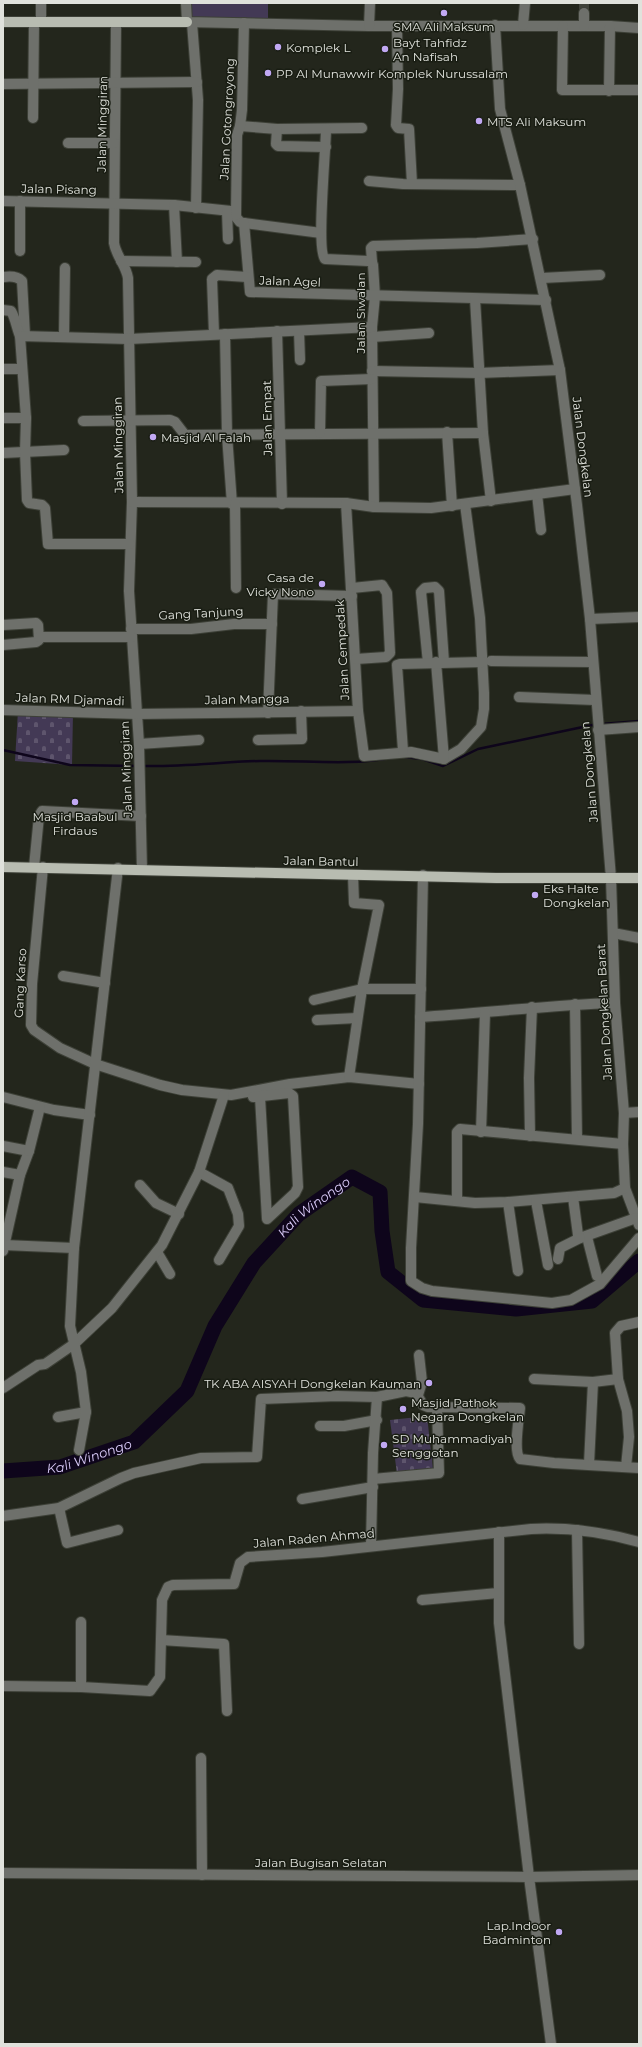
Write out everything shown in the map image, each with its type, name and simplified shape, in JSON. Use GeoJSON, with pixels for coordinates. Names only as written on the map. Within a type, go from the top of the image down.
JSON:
{"type":"FeatureCollection","features":[{"type":"Feature","properties":{"kind":"main road"},"geometry":{"type":"LineString","coordinates":[[3,22],[190,22]]}},
{"type":"Feature","properties":{"kind":"main road","name":"Jalan Bantul"},"geometry":{"type":"LineString","coordinates":[[3,867],[118,868],[142,870],[353,875],[639,878]]}},
{"type":"Feature","properties":{"kind":"street"},"geometry":{"type":"LineString","coordinates":[[33,118],[38,22],[41,3]]}},
{"type":"Feature","properties":{"kind":"street"},"geometry":{"type":"LineString","coordinates":[[186,3],[190,22],[197,82],[196,208]]}},
{"type":"Feature","properties":{"kind":"street"},"geometry":{"type":"LineString","coordinates":[[369,26],[370,3]]}},
{"type":"Feature","properties":{"kind":"street"},"geometry":{"type":"LineString","coordinates":[[523,25],[525,3]]}},
{"type":"Feature","properties":{"kind":"street"},"geometry":{"type":"LineString","coordinates":[[584,13],[584,26]]}},
{"type":"Feature","properties":{"kind":"street"},"geometry":{"type":"LineString","coordinates":[[190,22],[369,26],[610,26],[639,28]]}},
{"type":"Feature","properties":{"kind":"street","name":"Jalan Minggiran"},"geometry":{"type":"LineString","coordinates":[[116,23],[114,243],[116,253],[128,278],[132,502],[129,591],[139,744],[142,870]]}},
{"type":"Feature","properties":{"kind":"street","name":"Jalan Gotongroyong"},"geometry":{"type":"LineString","coordinates":[[228,239],[237,135],[240,126],[244,24]]}},
{"type":"Feature","properties":{"kind":"street","name":"Jalan Dongkelan"},"geometry":{"type":"LineString","coordinates":[[495,25],[500,109],[542,278],[560,370],[590,619],[595,700],[611,878]]}},
{"type":"Feature","properties":{"kind":"street"},"geometry":{"type":"LineString","coordinates":[[397,26],[398,89],[396,125],[398,128],[409,129],[412,184]]}},
{"type":"Feature","properties":{"kind":"street"},"geometry":{"type":"LineString","coordinates":[[563,26],[560,89],[563,91],[639,90]]}},
{"type":"Feature","properties":{"kind":"street"},"geometry":{"type":"LineString","coordinates":[[609,91],[610,26]]}},
{"type":"Feature","properties":{"kind":"street"},"geometry":{"type":"LineString","coordinates":[[3,84],[197,82]]}},
{"type":"Feature","properties":{"kind":"street"},"geometry":{"type":"LineString","coordinates":[[240,126],[277,129],[362,128]]}},
{"type":"Feature","properties":{"kind":"street"},"geometry":{"type":"LineString","coordinates":[[277,129],[276,144],[278,146],[326,147]]}},
{"type":"Feature","properties":{"kind":"street"},"geometry":{"type":"LineString","coordinates":[[114,203],[174,205],[231,213],[240,222],[244,223],[321,233],[326,129]]}},
{"type":"Feature","properties":{"kind":"street"},"geometry":{"type":"LineString","coordinates":[[68,143],[114,143]]}},
{"type":"Feature","properties":{"kind":"street"},"geometry":{"type":"LineString","coordinates":[[369,181],[412,184],[520,185]]}},
{"type":"Feature","properties":{"kind":"street","name":"Jalan Pisang"},"geometry":{"type":"LineString","coordinates":[[3,201],[114,203]]}},
{"type":"Feature","properties":{"kind":"street"},"geometry":{"type":"LineString","coordinates":[[20,201],[20,251]]}},
{"type":"Feature","properties":{"kind":"street"},"geometry":{"type":"LineString","coordinates":[[174,205],[177,262]]}},
{"type":"Feature","properties":{"kind":"street","name":"Jalan Agel"},"geometry":{"type":"LineString","coordinates":[[244,223],[248,290],[253,293],[375,296]]}},
{"type":"Feature","properties":{"kind":"street","name":"Jalan Siwalan"},"geometry":{"type":"LineString","coordinates":[[321,233],[322,255],[325,259],[372,262],[375,296],[372,332],[374,507]]}},
{"type":"Feature","properties":{"kind":"street"},"geometry":{"type":"LineString","coordinates":[[372,262],[371,248],[373,246],[477,243],[533,239]]}},
{"type":"Feature","properties":{"kind":"street"},"geometry":{"type":"LineString","coordinates":[[121,261],[196,262]]}},
{"type":"Feature","properties":{"kind":"street"},"geometry":{"type":"LineString","coordinates":[[64,336],[66,268]]}},
{"type":"Feature","properties":{"kind":"street"},"geometry":{"type":"LineString","coordinates":[[542,278],[600,275]]}},
{"type":"Feature","properties":{"kind":"street"},"geometry":{"type":"LineString","coordinates":[[4,276],[19,278],[22,281],[23,335],[21,369],[26,418],[25,452],[27,500],[29,503],[42,505],[45,508],[48,544],[130,544]]}},
{"type":"Feature","properties":{"kind":"street"},"geometry":{"type":"LineString","coordinates":[[214,334],[212,309],[214,276],[247,277]]}},
{"type":"Feature","properties":{"kind":"street"},"geometry":{"type":"LineString","coordinates":[[375,296],[546,300]]}},
{"type":"Feature","properties":{"kind":"street"},"geometry":{"type":"LineString","coordinates":[[475,299],[483,433],[491,501]]}},
{"type":"Feature","properties":{"kind":"street"},"geometry":{"type":"LineString","coordinates":[[3,310],[12,311],[14,314],[16,327],[23,335],[128,339],[278,331],[429,332]]}},
{"type":"Feature","properties":{"kind":"street","name":"Jalan Empat"},"geometry":{"type":"LineString","coordinates":[[278,331],[282,504]]}},
{"type":"Feature","properties":{"kind":"street"},"geometry":{"type":"LineString","coordinates":[[299,331],[300,360]]}},
{"type":"Feature","properties":{"kind":"street"},"geometry":{"type":"LineString","coordinates":[[225,334],[227,435],[233,504],[236,588]]}},
{"type":"Feature","properties":{"kind":"street"},"geometry":{"type":"LineString","coordinates":[[3,369],[21,369]]}},
{"type":"Feature","properties":{"kind":"street"},"geometry":{"type":"LineString","coordinates":[[320,433],[321,381],[372,375],[560,370]]}},
{"type":"Feature","properties":{"kind":"street"},"geometry":{"type":"LineString","coordinates":[[3,418],[26,418]]}},
{"type":"Feature","properties":{"kind":"street"},"geometry":{"type":"LineString","coordinates":[[83,421],[170,420],[175,422],[185,434],[483,433]]}},
{"type":"Feature","properties":{"kind":"street"},"geometry":{"type":"LineString","coordinates":[[447,432],[452,506]]}},
{"type":"Feature","properties":{"kind":"street"},"geometry":{"type":"LineString","coordinates":[[3,453],[64,450]]}},
{"type":"Feature","properties":{"kind":"street"},"geometry":{"type":"LineString","coordinates":[[132,502],[233,504],[346,503],[374,507],[431,508],[575,489]]}},
{"type":"Feature","properties":{"kind":"street"},"geometry":{"type":"LineString","coordinates":[[537,494],[541,530]]}},
{"type":"Feature","properties":{"kind":"street","name":"Jalan Cempedak"},"geometry":{"type":"LineString","coordinates":[[346,503],[358,711],[364,756],[403,751]]}},
{"type":"Feature","properties":{"kind":"street"},"geometry":{"type":"LineString","coordinates":[[465,504],[487,662],[484,709],[481,727],[461,749],[444,759],[417,752],[403,751],[396,668],[400,664],[487,662],[592,662]]}},
{"type":"Feature","properties":{"kind":"street"},"geometry":{"type":"LineString","coordinates":[[268,713],[272,596],[274,593],[352,592],[382,585],[387,593],[390,654],[386,657],[356,659]]}},
{"type":"Feature","properties":{"kind":"street"},"geometry":{"type":"LineString","coordinates":[[436,663],[439,591],[435,588],[425,588],[422,592],[436,663],[444,759]]}},
{"type":"Feature","properties":{"kind":"street"},"geometry":{"type":"LineString","coordinates":[[590,619],[639,617]]}},
{"type":"Feature","properties":{"kind":"street"},"geometry":{"type":"LineString","coordinates":[[3,625],[36,623],[38,626],[39,637],[39,640],[36,642],[3,645]]}},
{"type":"Feature","properties":{"kind":"street","name":"Gang Tanjung"},"geometry":{"type":"LineString","coordinates":[[39,637],[191,629],[229,624],[272,624]]}},
{"type":"Feature","properties":{"kind":"street"},"geometry":{"type":"LineString","coordinates":[[519,697],[595,700]]}},
{"type":"Feature","properties":{"kind":"street","name":"Jalan RM Djamadi"},"geometry":{"type":"LineString","coordinates":[[3,710],[137,714]]}},
{"type":"Feature","properties":{"kind":"street"},"geometry":{"type":"LineString","coordinates":[[258,740],[302,739],[301,711]]}},
{"type":"Feature","properties":{"kind":"street","name":"Jalan Mangga"},"geometry":{"type":"LineString","coordinates":[[137,714],[358,711]]}},
{"type":"Feature","properties":{"kind":"street"},"geometry":{"type":"LineString","coordinates":[[598,730],[639,727]]}},
{"type":"Feature","properties":{"kind":"street"},"geometry":{"type":"LineString","coordinates":[[139,744],[199,740]]}},
{"type":"Feature","properties":{"kind":"street"},"geometry":{"type":"LineString","coordinates":[[38,867],[39,816],[42,811],[141,816]]}},
{"type":"Feature","properties":{"kind":"street","name":"Gang Karso"},"geometry":{"type":"LineString","coordinates":[[38,867],[31,1025],[34,1030],[60,1048],[95,1064]]}},
{"type":"Feature","properties":{"kind":"street"},"geometry":{"type":"LineString","coordinates":[[79,1450],[86,1412],[81,1372],[70,1326],[74,1248],[118,868]]}},
{"type":"Feature","properties":{"kind":"street"},"geometry":{"type":"LineString","coordinates":[[349,1077],[357,1018],[378,904],[354,903],[353,875]]}},
{"type":"Feature","properties":{"kind":"street"},"geometry":{"type":"LineString","coordinates":[[423,875],[419,1084],[415,1197],[410,1278],[415,1285],[432,1290],[552,1303],[571,1300],[600,1284],[639,1238]]}},
{"type":"Feature","properties":{"kind":"street","name":"Jalan Dongkelan Barat"},"geometry":{"type":"LineString","coordinates":[[611,878],[615,1002],[624,1113],[623,1144],[625,1188],[637,1216]]}},
{"type":"Feature","properties":{"kind":"street"},"geometry":{"type":"LineString","coordinates":[[613,933],[639,938]]}},
{"type":"Feature","properties":{"kind":"street"},"geometry":{"type":"LineString","coordinates":[[63,976],[105,983]]}},
{"type":"Feature","properties":{"kind":"street"},"geometry":{"type":"LineString","coordinates":[[314,1000],[362,989],[421,989]]}},
{"type":"Feature","properties":{"kind":"street"},"geometry":{"type":"LineString","coordinates":[[420,1017],[485,1013],[532,1007],[615,1002]]}},
{"type":"Feature","properties":{"kind":"street"},"geometry":{"type":"LineString","coordinates":[[575,1004],[577,1140]]}},
{"type":"Feature","properties":{"kind":"street"},"geometry":{"type":"LineString","coordinates":[[530,1136],[529,1078],[532,1007]]}},
{"type":"Feature","properties":{"kind":"street"},"geometry":{"type":"LineString","coordinates":[[481,1132],[485,1013]]}},
{"type":"Feature","properties":{"kind":"street"},"geometry":{"type":"LineString","coordinates":[[317,1020],[357,1018]]}},
{"type":"Feature","properties":{"kind":"street"},"geometry":{"type":"LineString","coordinates":[[95,1064],[166,1087],[224,1095],[238,1094],[290,1084],[349,1077],[419,1084]]}},
{"type":"Feature","properties":{"kind":"street"},"geometry":{"type":"LineString","coordinates":[[238,1094],[242,1098],[260,1096],[291,1093],[294,1116],[297,1189],[295,1193],[267,1219],[260,1096]]}},
{"type":"Feature","properties":{"kind":"street"},"geometry":{"type":"LineString","coordinates":[[3,1388],[38,1365],[45,1364],[112,1308],[157,1252],[179,1214],[198,1172],[224,1095]]}},
{"type":"Feature","properties":{"kind":"street"},"geometry":{"type":"LineString","coordinates":[[3,1097],[40,1107],[90,1114]]}},
{"type":"Feature","properties":{"kind":"street"},"geometry":{"type":"LineString","coordinates":[[40,1107],[29,1151],[20,1175],[5,1234],[4,1248],[74,1248]]}},
{"type":"Feature","properties":{"kind":"street"},"geometry":{"type":"LineString","coordinates":[[624,1113],[639,1112]]}},
{"type":"Feature","properties":{"kind":"street"},"geometry":{"type":"LineString","coordinates":[[457,1201],[457,1131],[462,1129],[481,1132],[623,1144]]}},
{"type":"Feature","properties":{"kind":"street"},"geometry":{"type":"LineString","coordinates":[[3,1146],[29,1151]]}},
{"type":"Feature","properties":{"kind":"street"},"geometry":{"type":"LineString","coordinates":[[3,1172],[20,1175]]}},
{"type":"Feature","properties":{"kind":"street"},"geometry":{"type":"LineString","coordinates":[[198,1172],[228,1188],[238,1214],[239,1226],[219,1260]]}},
{"type":"Feature","properties":{"kind":"street"},"geometry":{"type":"LineString","coordinates":[[140,1185],[156,1203],[179,1214]]}},
{"type":"Feature","properties":{"kind":"street"},"geometry":{"type":"LineString","coordinates":[[415,1197],[457,1201],[536,1201],[614,1192],[625,1188]]}},
{"type":"Feature","properties":{"kind":"street"},"geometry":{"type":"LineString","coordinates":[[573,1197],[578,1235],[583,1238],[597,1276]]}},
{"type":"Feature","properties":{"kind":"street"},"geometry":{"type":"LineString","coordinates":[[536,1201],[548,1265]]}},
{"type":"Feature","properties":{"kind":"street"},"geometry":{"type":"LineString","coordinates":[[508,1202],[518,1272]]}},
{"type":"Feature","properties":{"kind":"street"},"geometry":{"type":"LineString","coordinates":[[558,1259],[560,1248],[637,1216]]}},
{"type":"Feature","properties":{"kind":"street"},"geometry":{"type":"LineString","coordinates":[[157,1252],[170,1274]]}},
{"type":"Feature","properties":{"kind":"street"},"geometry":{"type":"LineString","coordinates":[[626,1467],[629,1437],[627,1411],[618,1379],[615,1333],[621,1326],[639,1322]]}},
{"type":"Feature","properties":{"kind":"street"},"geometry":{"type":"LineString","coordinates":[[418,1395],[422,1382],[419,1355]]}},
{"type":"Feature","properties":{"kind":"street"},"geometry":{"type":"LineString","coordinates":[[534,1379],[592,1382],[618,1379]]}},
{"type":"Feature","properties":{"kind":"street"},"geometry":{"type":"LineString","coordinates":[[589,1464],[592,1382]]}},
{"type":"Feature","properties":{"kind":"street"},"geometry":{"type":"LineString","coordinates":[[3,1516],[59,1508],[120,1478],[134,1473],[201,1458],[257,1457],[261,1400],[337,1396],[377,1397],[406,1391],[414,1392],[418,1395],[425,1406],[437,1408],[520,1408],[516,1448],[517,1456],[520,1459],[554,1463],[639,1468]]}},
{"type":"Feature","properties":{"kind":"street"},"geometry":{"type":"LineString","coordinates":[[371,1546],[377,1397]]}},
{"type":"Feature","properties":{"kind":"street"},"geometry":{"type":"LineString","coordinates":[[302,1499],[373,1483],[439,1473],[437,1408]]}},
{"type":"Feature","properties":{"kind":"street"},"geometry":{"type":"LineString","coordinates":[[58,1417],[86,1412]]}},
{"type":"Feature","properties":{"kind":"street"},"geometry":{"type":"LineString","coordinates":[[320,1426],[344,1426],[377,1420]]}},
{"type":"Feature","properties":{"kind":"street"},"geometry":{"type":"LineString","coordinates":[[59,1508],[67,1543],[118,1530]]}},
{"type":"Feature","properties":{"kind":"street","name":"Jalan Raden Ahmad"},"geometry":{"type":"LineString","coordinates":[[3,1686],[81,1687],[150,1691],[160,1677],[162,1600],[167,1588],[171,1585],[234,1584],[240,1563],[248,1557],[552,1528],[595,1532],[639,1542]]}},
{"type":"Feature","properties":{"kind":"street"},"geometry":{"type":"LineString","coordinates":[[577,1530],[579,1644]]}},
{"type":"Feature","properties":{"kind":"street"},"geometry":{"type":"LineString","coordinates":[[499,1532],[499,1623],[528,1877],[551,2044]]}},
{"type":"Feature","properties":{"kind":"street"},"geometry":{"type":"LineString","coordinates":[[422,1600],[498,1593]]}},
{"type":"Feature","properties":{"kind":"street"},"geometry":{"type":"LineString","coordinates":[[81,1687],[82,1622]]}},
{"type":"Feature","properties":{"kind":"street"},"geometry":{"type":"LineString","coordinates":[[161,1640],[224,1644],[227,1711]]}},
{"type":"Feature","properties":{"kind":"street"},"geometry":{"type":"LineString","coordinates":[[201,1758],[202,1875]]}},
{"type":"Feature","properties":{"kind":"street","name":"Jalan Bugisan Selatan"},"geometry":{"type":"LineString","coordinates":[[3,1873],[528,1877],[639,1875]]}},
{"type":"Feature","properties":{"kind":"green space"},"geometry":{"type":"Polygon","coordinates":[[[189,3],[268,3],[268,19],[189,19],[189,3]]]}},
{"type":"Feature","properties":{"kind":"green space"},"geometry":{"type":"Polygon","coordinates":[[[18,711],[73,712],[72,765],[15,761],[18,711]]]}},
{"type":"Feature","properties":{"kind":"green space"},"geometry":{"type":"Polygon","coordinates":[[[427,1416],[433,1469],[397,1474],[390,1420],[427,1416]]]}},
{"type":"Feature","properties":{"kind":"waterway"},"geometry":{"type":"LineString","coordinates":[[602,724],[639,721]]}},
{"type":"Feature","properties":{"kind":"waterway"},"geometry":{"type":"LineString","coordinates":[[405,757],[422,759],[443,766],[478,749],[597,724]]}},
{"type":"Feature","properties":{"kind":"waterway"},"geometry":{"type":"LineString","coordinates":[[3,750],[70,765],[137,766]]}},
{"type":"Feature","properties":{"kind":"waterway"},"geometry":{"type":"LineString","coordinates":[[142,766],[172,766],[260,761],[358,762],[391,758]]}},
{"type":"Feature","properties":{"kind":"waterway","name":"Kali Winongo"},"geometry":{"type":"LineString","coordinates":[[3,1471],[60,1467],[134,1442],[187,1391],[215,1326],[254,1263],[299,1214],[352,1177],[380,1192],[382,1231],[388,1272],[423,1300],[516,1309],[592,1301],[639,1261]]}},
{"type":"Feature","properties":{"kind":"tunnel"},"geometry":{"type":"LineString","coordinates":[[584,3],[584,13]]}},
{"type":"Feature","properties":{"kind":"place","name":"SMA Ali Maksum"},"geometry":{"type":"Point","coordinates":[444,13]}},
{"type":"Feature","properties":{"kind":"place","name":"Komplek L"},"geometry":{"type":"Point","coordinates":[278,47]}},
{"type":"Feature","properties":{"kind":"place","name":"Bayt Tahfidz An Nafisah"},"geometry":{"type":"Point","coordinates":[385,49]}},
{"type":"Feature","properties":{"kind":"place","name":"PP Al Munawwir Komplek Nurussalam"},"geometry":{"type":"Point","coordinates":[268,73]}},
{"type":"Feature","properties":{"kind":"place","name":"MTS Ali Maksum"},"geometry":{"type":"Point","coordinates":[479,121]}},
{"type":"Feature","properties":{"kind":"place","name":"Masjid Al Falah"},"geometry":{"type":"Point","coordinates":[153,437]}},
{"type":"Feature","properties":{"kind":"place","name":"Casa de Vicky Nono"},"geometry":{"type":"Point","coordinates":[322,584]}},
{"type":"Feature","properties":{"kind":"place","name":"Masjid Baabul Firdaus"},"geometry":{"type":"Point","coordinates":[75,802]}},
{"type":"Feature","properties":{"kind":"place","name":"Eks Halte Dongkelan"},"geometry":{"type":"Point","coordinates":[535,895]}},
{"type":"Feature","properties":{"kind":"place","name":"TK ABA AISYAH Dongkelan Kauman"},"geometry":{"type":"Point","coordinates":[429,1383]}},
{"type":"Feature","properties":{"kind":"place","name":"Masjid Pathok Negara Dongkelan"},"geometry":{"type":"Point","coordinates":[403,1409]}},
{"type":"Feature","properties":{"kind":"place","name":"SD Muhammadiyah Senggotan"},"geometry":{"type":"Point","coordinates":[384,1445]}},
{"type":"Feature","properties":{"kind":"place","name":"Lap.Indoor Badminton"},"geometry":{"type":"Point","coordinates":[559,1932]}}]}
